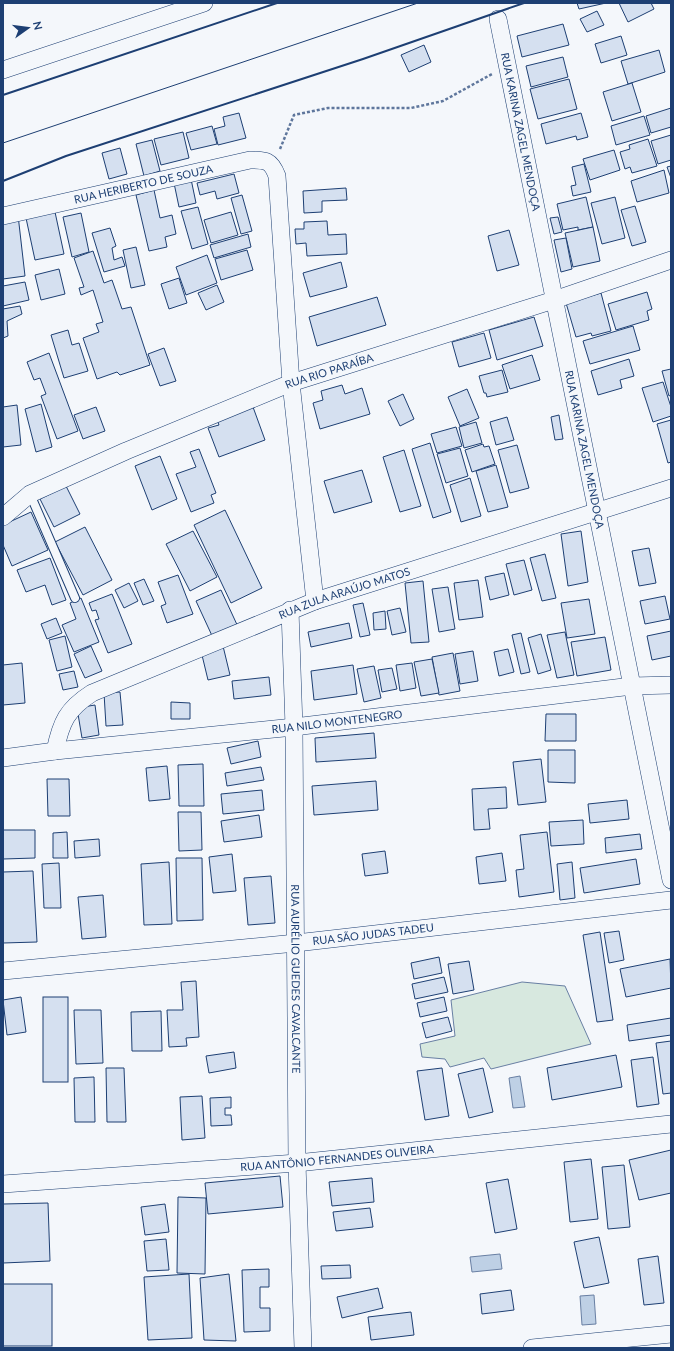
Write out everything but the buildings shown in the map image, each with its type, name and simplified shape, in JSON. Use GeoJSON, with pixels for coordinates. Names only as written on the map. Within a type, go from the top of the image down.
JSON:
{"type":"FeatureCollection","features":[{"type":"Feature","properties":{"kind":"street"},"geometry":{"type":"LineString","coordinates":[[3,70],[204,3]]}},
{"type":"Feature","properties":{"kind":"street","name":"RUA KARINA ZAGEL MENDOÇA"},"geometry":{"type":"LineString","coordinates":[[498,19],[671,880]]}},
{"type":"Feature","properties":{"kind":"street","name":"RUA HERIBERTO DE SOUZA"},"geometry":{"type":"LineString","coordinates":[[3,216],[250,160],[268,162],[275,171]]}},
{"type":"Feature","properties":{"kind":"street"},"geometry":{"type":"LineString","coordinates":[[275,171],[291,383],[315,601]]}},
{"type":"Feature","properties":{"kind":"street","name":"RUA RIO PARAÍBA"},"geometry":{"type":"LineString","coordinates":[[3,517],[30,494],[126,451],[291,383],[554,300],[671,260]]}},
{"type":"Feature","properties":{"kind":"street","name":"RUA ZULA ARAÚJO MATOS"},"geometry":{"type":"LineString","coordinates":[[55,751],[59,729],[65,718],[82,699],[92,693],[290,610],[315,601],[671,488]]}},
{"type":"Feature","properties":{"kind":"street","name":"RUA AURÉLIO GUEDES CAVALCANTE"},"geometry":{"type":"LineString","coordinates":[[290,610],[294,727],[297,1163],[303,1348]]}},
{"type":"Feature","properties":{"kind":"street","name":"RUA NILO MONTENEGRO"},"geometry":{"type":"LineString","coordinates":[[3,758],[55,751],[294,727],[632,686],[671,685]]}},
{"type":"Feature","properties":{"kind":"street","name":"RUA SÃO JUDAS TADEU"},"geometry":{"type":"LineString","coordinates":[[3,971],[296,943],[671,900]]}},
{"type":"Feature","properties":{"kind":"street","name":"RUA ANTÔNIO FERNANDES OLIVEIRA"},"geometry":{"type":"LineString","coordinates":[[3,1184],[297,1163],[671,1124]]}},
{"type":"Feature","properties":{"kind":"street"},"geometry":{"type":"LineString","coordinates":[[532,1348],[671,1334]]}},
{"type":"Feature","properties":{"kind":"lane"},"geometry":{"type":"LineString","coordinates":[[30,494],[75,598]]}},
{"type":"Feature","properties":{"kind":"path"},"geometry":{"type":"LineString","coordinates":[[275,171],[294,115],[328,108],[411,108],[443,101],[483,80],[507,64]]}},
{"type":"Feature","properties":{"kind":"shaded area"},"geometry":{"type":"Polygon","coordinates":[[[522,982],[565,986],[591,1044],[491,1069],[484,1058],[450,1067],[445,1059],[422,1057],[420,1044],[455,1036],[451,1000],[522,982]]]}},
{"type":"Feature","properties":{"kind":"water"},"geometry":{"type":"Polygon","coordinates":[[[520,1076],[525,1107],[513,1108],[509,1078],[520,1076]]]}},
{"type":"Feature","properties":{"kind":"water"},"geometry":{"type":"Polygon","coordinates":[[[500,1254],[502,1269],[472,1272],[470,1257],[500,1254]]]}},
{"type":"Feature","properties":{"kind":"water"},"geometry":{"type":"Polygon","coordinates":[[[594,1295],[596,1324],[582,1325],[580,1296],[594,1295]]]}},
{"type":"Feature","properties":{"kind":"tram line"},"geometry":{"type":"LineString","coordinates":[[3,143],[418,3]]}},
{"type":"Feature","properties":{"kind":"wall"},"geometry":{"type":"LineString","coordinates":[[3,95],[277,3]]}},
{"type":"Feature","properties":{"kind":"wall"},"geometry":{"type":"LineString","coordinates":[[3,181],[66,156],[363,59],[524,3]]}}]}
